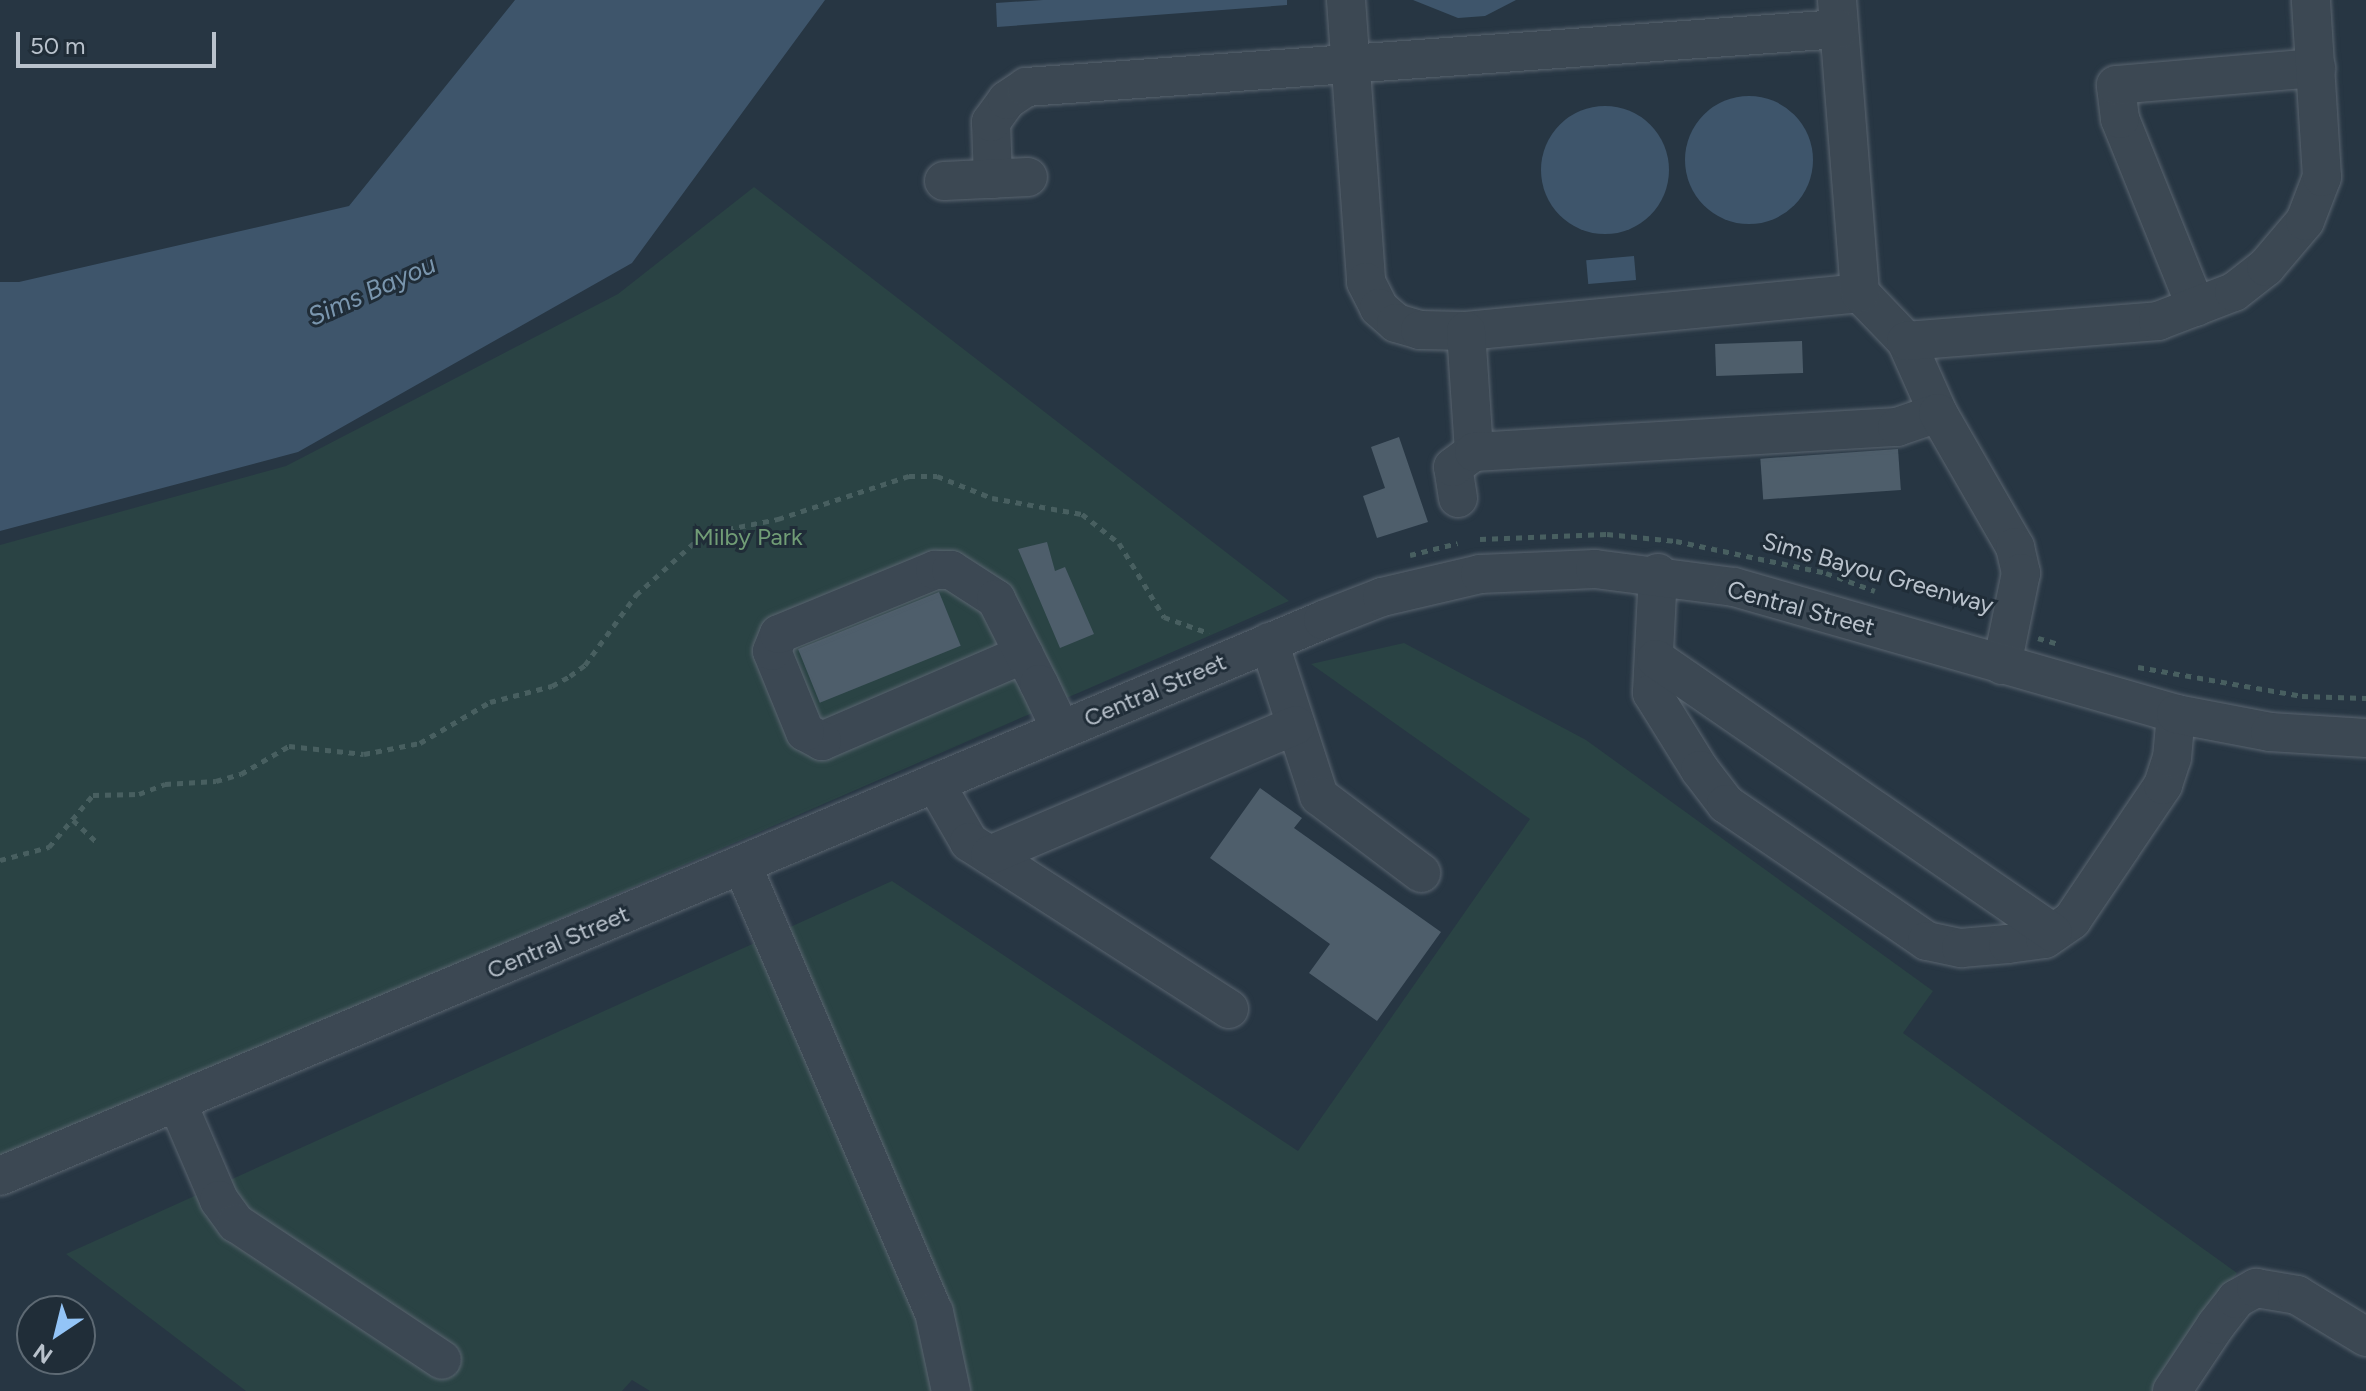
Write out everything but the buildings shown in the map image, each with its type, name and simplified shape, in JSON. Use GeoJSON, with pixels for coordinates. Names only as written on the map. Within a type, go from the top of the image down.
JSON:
{"type":"FeatureCollection","features":[{"type":"Feature","properties":{"kind":"street"},"geometry":{"type":"LineString","coordinates":[[1346,0],[1366,282],[1379,308],[1396,323],[1420,330],[1466,331],[1860,293]]}},
{"type":"Feature","properties":{"kind":"street"},"geometry":{"type":"LineString","coordinates":[[1906,341],[2158,321],[2234,292],[2266,267],[2305,221],[2322,177],[2311,0]]}},
{"type":"Feature","properties":{"kind":"street"},"geometry":{"type":"LineString","coordinates":[[944,181],[1011,178],[991,122],[1007,100],[1026,87],[1350,62],[1838,15],[1860,293],[1906,341],[1938,413],[2015,547],[2021,573],[2006,647]]}},
{"type":"Feature","properties":{"kind":"street"},"geometry":{"type":"LineString","coordinates":[[2196,307],[2120,119],[2116,85],[2316,68]]}},
{"type":"Feature","properties":{"kind":"street"},"geometry":{"type":"LineString","coordinates":[[1466,331],[1474,452]]}},
{"type":"Feature","properties":{"kind":"street"},"geometry":{"type":"LineString","coordinates":[[1458,498],[1453,467],[1474,452],[1897,427],[1938,413]]}},
{"type":"Feature","properties":{"kind":"street","name":"Central Street"},"geometry":{"type":"LineString","coordinates":[[0,1176],[1269,642],[1382,597],[1480,574],[1532,568],[1658,573],[1734,587],[2006,647],[2176,714],[2270,732],[2366,738]]}},
{"type":"Feature","properties":{"kind":"street"},"geometry":{"type":"LineString","coordinates":[[1024,654],[822,741],[805,732],[772,651],[779,634],[935,570],[951,570],[996,599],[1024,654],[1061,730]]}},
{"type":"Feature","properties":{"kind":"street"},"geometry":{"type":"LineString","coordinates":[[1658,573],[1652,693],[1700,770],[1739,813],[1927,941],[1961,948],[2045,939],[2072,920],[2163,785],[2172,758],[2176,714]]}},
{"type":"Feature","properties":{"kind":"street"},"geometry":{"type":"LineString","coordinates":[[1269,642],[1324,803],[1421,873]]}},
{"type":"Feature","properties":{"kind":"street"},"geometry":{"type":"LineString","coordinates":[[1656,659],[2053,933]]}},
{"type":"Feature","properties":{"kind":"street"},"geometry":{"type":"LineString","coordinates":[[990,855],[1296,725]]}},
{"type":"Feature","properties":{"kind":"street"},"geometry":{"type":"LineString","coordinates":[[935,783],[969,842],[1229,1009]]}},
{"type":"Feature","properties":{"kind":"street"},"geometry":{"type":"LineString","coordinates":[[742,865],[934,1312],[951,1391]]}},
{"type":"Feature","properties":{"kind":"street"},"geometry":{"type":"LineString","coordinates":[[177,1102],[219,1200],[236,1223],[442,1360]]}},
{"type":"Feature","properties":{"kind":"street"},"geometry":{"type":"LineString","coordinates":[[2172,1391],[2236,1299],[2256,1288],[2278,1288],[2297,1295],[2366,1337]]}},
{"type":"Feature","properties":{"kind":"path"},"geometry":{"type":"LineString","coordinates":[[0,860],[49,847],[93,795],[139,794],[165,784],[216,781],[241,774],[289,746],[364,754],[420,743],[490,702],[552,686],[585,665],[636,595],[704,534],[778,519],[909,476],[937,476],[992,498],[1082,514],[1119,543],[1164,617],[1187,629],[1224,633]]}},
{"type":"Feature","properties":{"kind":"path","name":"Sims Bayou Greenway"},"geometry":{"type":"LineString","coordinates":[[1399,558],[1477,539],[1607,534],[1752,555],[1826,573],[1878,593]]}},
{"type":"Feature","properties":{"kind":"path","name":"Sims Bayou Greenway"},"geometry":{"type":"LineString","coordinates":[[2006,647],[2068,647]]}},
{"type":"Feature","properties":{"kind":"path"},"geometry":{"type":"LineString","coordinates":[[2126,665],[2302,696],[2366,698]]}},
{"type":"Feature","properties":{"kind":"path"},"geometry":{"type":"LineString","coordinates":[[73,820],[99,844]]}},
{"type":"Feature","properties":{"kind":"green space","name":"Milby Park"},"geometry":{"type":"Polygon","coordinates":[[[754,187],[1289,601],[0,1163],[0,545],[286,466],[618,294],[754,187]]]}},
{"type":"Feature","properties":{"kind":"green space"},"geometry":{"type":"Polygon","coordinates":[[[1404,643],[1586,740],[1933,991],[1903,1033],[2237,1273],[2157,1391],[650,1391],[632,1380],[622,1391],[246,1391],[66,1254],[892,881],[1298,1151],[1530,819],[1311,664],[1404,643]]]}},
{"type":"Feature","properties":{"kind":"water","name":"Sims Bayou"},"geometry":{"type":"Polygon","coordinates":[[[515,0],[825,0],[632,263],[298,452],[0,531],[0,282],[19,282],[349,206],[515,0]]]}},
{"type":"Feature","properties":{"kind":"water"},"geometry":{"type":"Polygon","coordinates":[[[1043,0],[1287,0],[1287,5],[997,27],[996,3],[1043,0]]]}},
{"type":"Feature","properties":{"kind":"water"},"geometry":{"type":"Polygon","coordinates":[[[1413,0],[1516,0],[1485,16],[1458,18],[1413,0]]]}},
{"type":"Feature","properties":{"kind":"water"},"geometry":{"type":"Polygon","coordinates":[[[1749,96],[1774,101],[1794,115],[1808,135],[1813,160],[1808,185],[1794,205],[1774,219],[1749,224],[1724,219],[1704,205],[1690,185],[1685,160],[1690,135],[1704,115],[1724,101],[1749,96]]]}},
{"type":"Feature","properties":{"kind":"water"},"geometry":{"type":"Polygon","coordinates":[[[1605,106],[1630,111],[1650,125],[1664,145],[1669,170],[1664,195],[1650,215],[1630,229],[1605,234],[1580,229],[1560,215],[1546,195],[1541,170],[1546,145],[1560,125],[1580,111],[1605,106]]]}},
{"type":"Feature","properties":{"kind":"water"},"geometry":{"type":"Polygon","coordinates":[[[1634,256],[1636,280],[1588,284],[1586,260],[1634,256]]]}}]}
